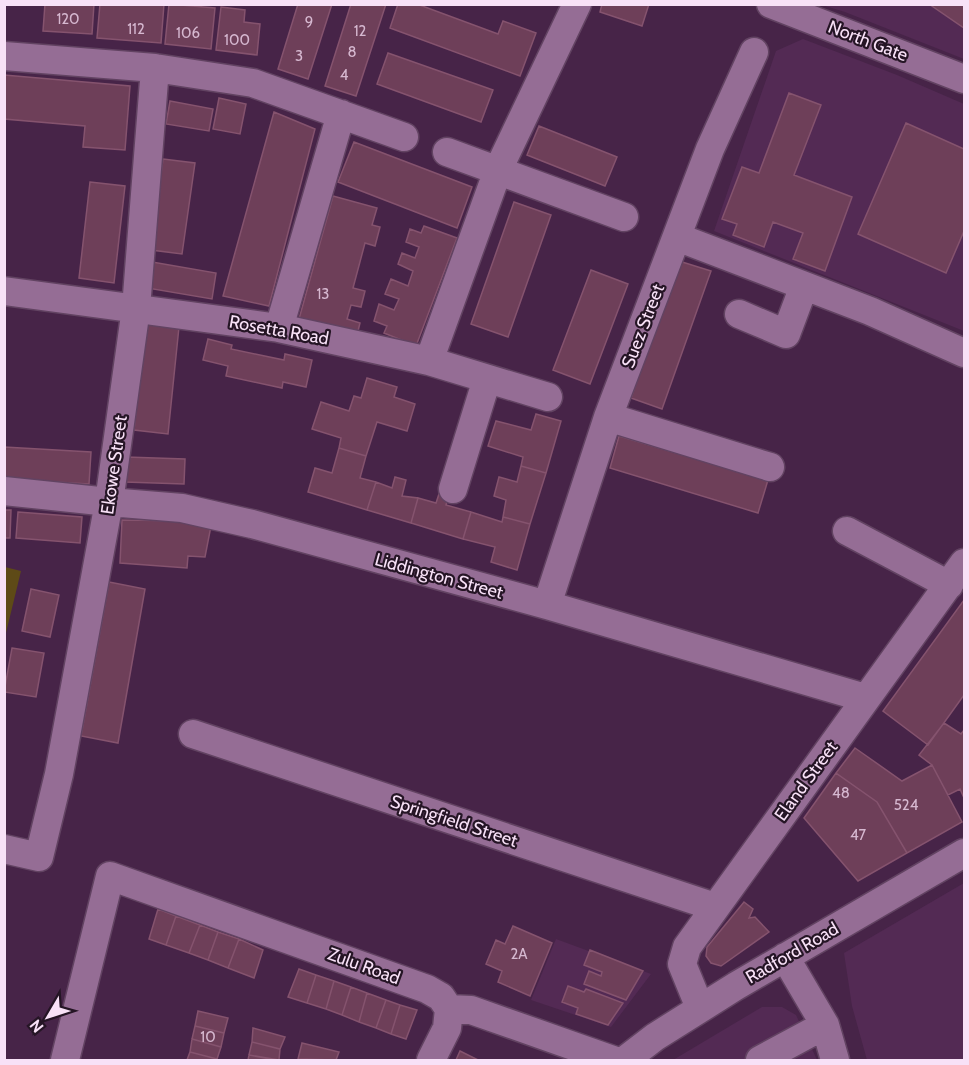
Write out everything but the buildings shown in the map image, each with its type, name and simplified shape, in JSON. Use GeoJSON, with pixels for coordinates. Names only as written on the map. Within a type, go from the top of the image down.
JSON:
{"type":"FeatureCollection","features":[{"type":"Feature","properties":{"kind":"street"},"geometry":{"type":"LineString","coordinates":[[429,361],[498,170],[577,4]]}},
{"type":"Feature","properties":{"kind":"street","name":"North Gate"},"geometry":{"type":"LineString","coordinates":[[771,4],[964,79]]}},
{"type":"Feature","properties":{"kind":"street","name":"Suez Street"},"geometry":{"type":"LineString","coordinates":[[547,606],[608,417],[710,149],[754,52]]}},
{"type":"Feature","properties":{"kind":"street"},"geometry":{"type":"LineString","coordinates":[[4,56],[155,68],[253,83],[404,136]]}},
{"type":"Feature","properties":{"kind":"street","name":"Ekowe Street"},"geometry":{"type":"LineString","coordinates":[[4,849],[39,857],[59,774],[109,502],[136,308],[155,68]]}},
{"type":"Feature","properties":{"kind":"street"},"geometry":{"type":"LineString","coordinates":[[279,328],[341,114]]}},
{"type":"Feature","properties":{"kind":"street"},"geometry":{"type":"LineString","coordinates":[[447,152],[624,217]]}},
{"type":"Feature","properties":{"kind":"street"},"geometry":{"type":"LineString","coordinates":[[677,237],[870,311],[964,353]]}},
{"type":"Feature","properties":{"kind":"street"},"geometry":{"type":"LineString","coordinates":[[739,314],[786,334],[804,286]]}},
{"type":"Feature","properties":{"kind":"street","name":"Rosetta Road"},"geometry":{"type":"LineString","coordinates":[[4,291],[279,328],[429,361],[548,398]]}},
{"type":"Feature","properties":{"kind":"street"},"geometry":{"type":"LineString","coordinates":[[453,489],[488,379]]}},
{"type":"Feature","properties":{"kind":"street"},"geometry":{"type":"LineString","coordinates":[[608,417],[770,467]]}},
{"type":"Feature","properties":{"kind":"street","name":"Liddington Street"},"geometry":{"type":"LineString","coordinates":[[4,491],[182,508],[252,524],[865,698]]}},
{"type":"Feature","properties":{"kind":"street"},"geometry":{"type":"LineString","coordinates":[[847,531],[957,574]]}},
{"type":"Feature","properties":{"kind":"street","name":"Eland Street"},"geometry":{"type":"LineString","coordinates":[[700,1008],[682,964],[687,946],[957,574]]}},
{"type":"Feature","properties":{"kind":"street","name":"Springfield Street"},"geometry":{"type":"LineString","coordinates":[[193,734],[715,907]]}},
{"type":"Feature","properties":{"kind":"street","name":"Radford Road"},"geometry":{"type":"LineString","coordinates":[[625,1060],[655,1037],[700,1008],[964,853]]}},
{"type":"Feature","properties":{"kind":"street","name":"Zulu Road"},"geometry":{"type":"LineString","coordinates":[[65,1060],[110,876],[428,989],[441,997],[450,1009]]}},
{"type":"Feature","properties":{"kind":"street"},"geometry":{"type":"LineString","coordinates":[[785,957],[825,1025],[835,1060]]}},
{"type":"Feature","properties":{"kind":"street"},"geometry":{"type":"LineString","coordinates":[[430,1060],[447,1028],[450,1009],[471,1010],[613,1060]]}},
{"type":"Feature","properties":{"kind":"street"},"geometry":{"type":"LineString","coordinates":[[760,1060],[825,1025]]}},
{"type":"Feature","properties":{"kind":"shaded area"},"geometry":{"type":"Polygon","coordinates":[[[822,5],[964,5],[964,59],[845,12],[822,5]]]}},
{"type":"Feature","properties":{"kind":"shaded area"},"geometry":{"type":"Polygon","coordinates":[[[803,39],[897,75],[964,104],[964,331],[714,231],[776,51],[803,39]]]}},
{"type":"Feature","properties":{"kind":"shaded area"},"geometry":{"type":"Polygon","coordinates":[[[4,567],[21,571],[5,637],[4,567]]]}},
{"type":"Feature","properties":{"kind":"shaded area"},"geometry":{"type":"Polygon","coordinates":[[[964,883],[964,1060],[867,1060],[852,1006],[844,953],[964,883]]]}},
{"type":"Feature","properties":{"kind":"shaded area"},"geometry":{"type":"Polygon","coordinates":[[[556,939],[651,974],[611,1027],[531,1000],[556,939]]]}},
{"type":"Feature","properties":{"kind":"shaded area"},"geometry":{"type":"Polygon","coordinates":[[[762,1007],[782,1007],[796,1015],[817,1060],[673,1060],[762,1007]]]}}]}
